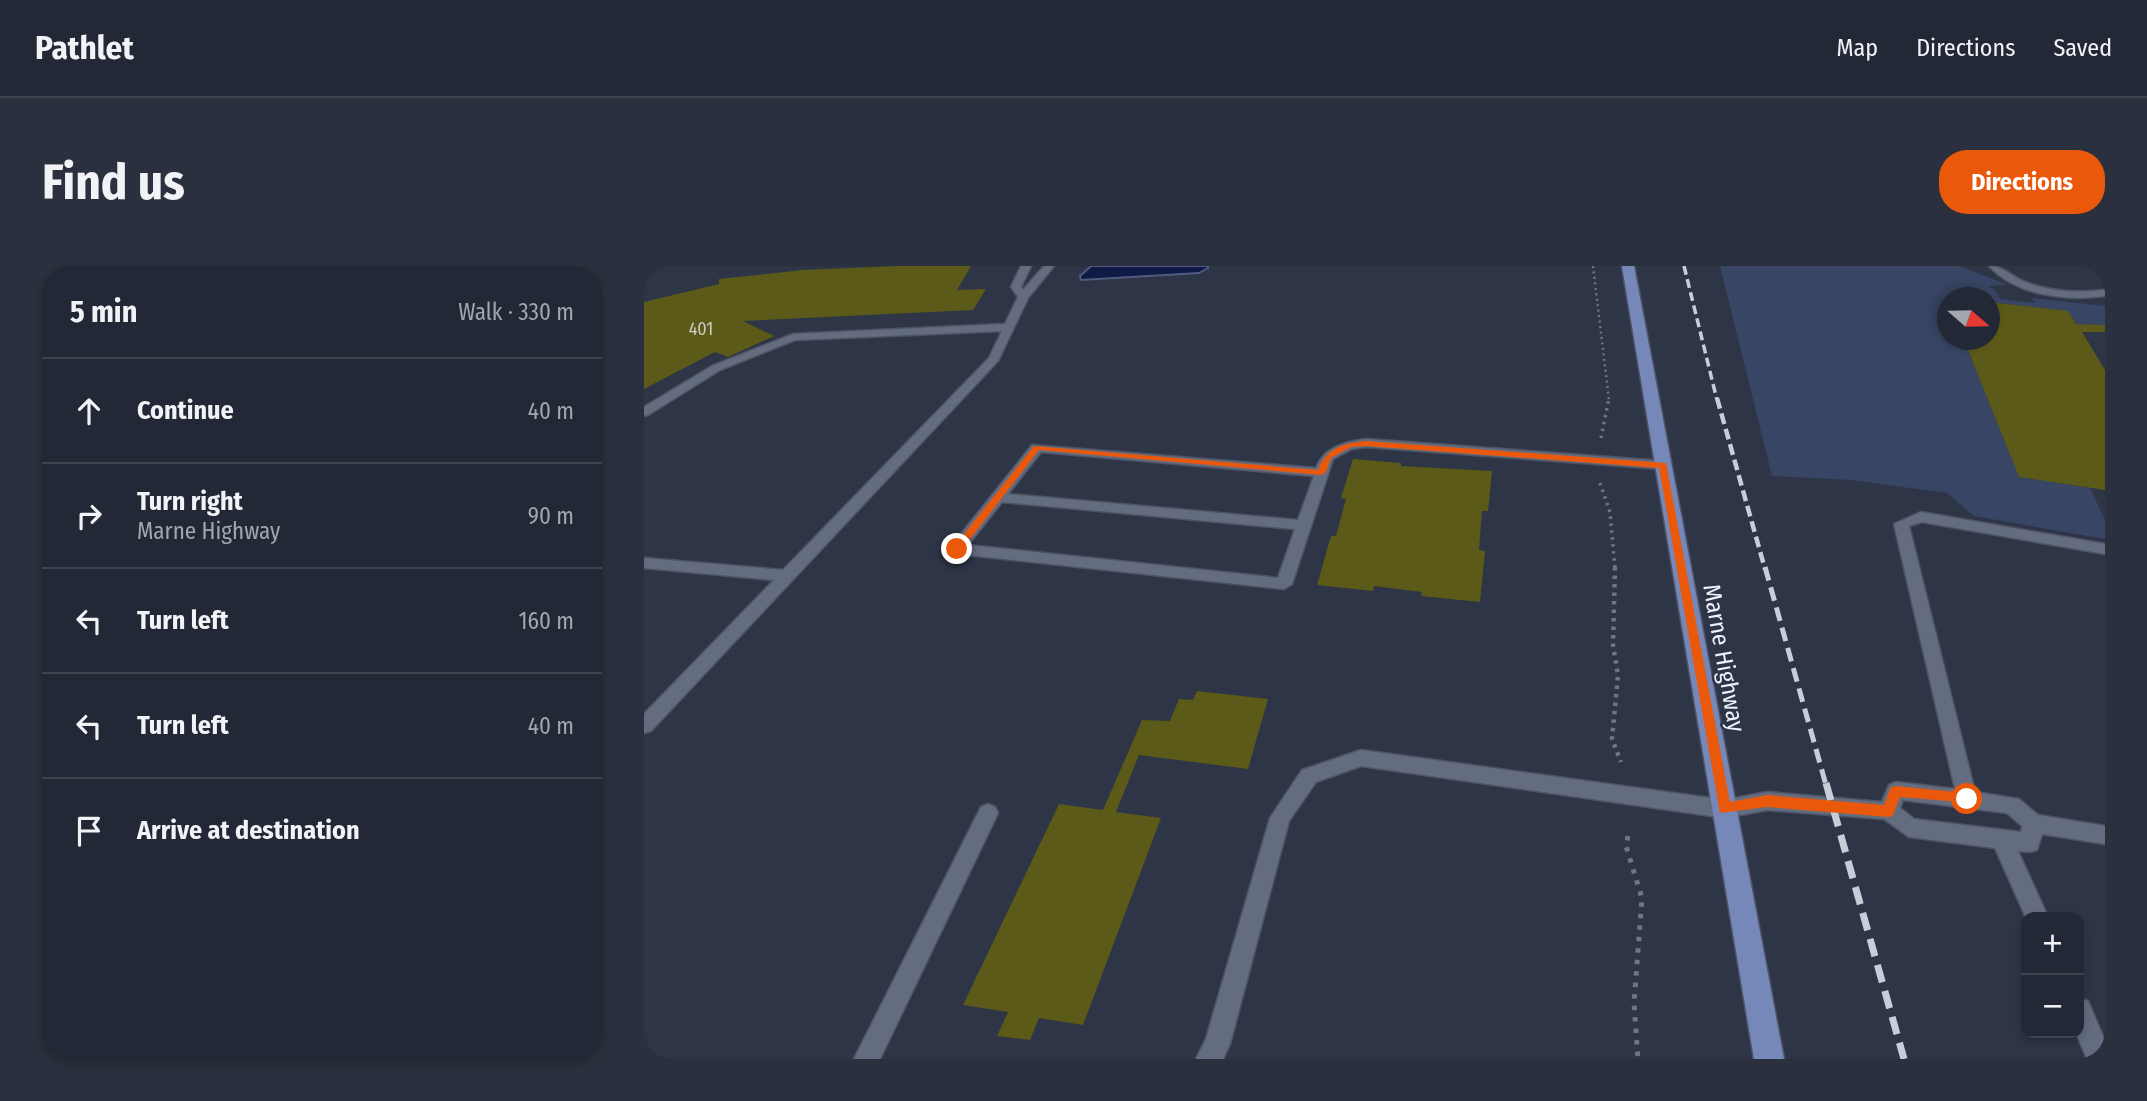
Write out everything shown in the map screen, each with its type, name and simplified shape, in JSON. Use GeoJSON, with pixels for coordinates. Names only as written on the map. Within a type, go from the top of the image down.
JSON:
{"type":"FeatureCollection","features":[{"type":"Feature","properties":{"kind":"main road","name":"Marne Highway"},"geometry":{"type":"LineString","coordinates":[[1628,266],[1769,1059]]}},
{"type":"Feature","properties":{"kind":"lane"},"geometry":{"type":"LineString","coordinates":[[1023,297],[1016,287],[1026,266]]}},
{"type":"Feature","properties":{"kind":"lane"},"geometry":{"type":"LineString","coordinates":[[644,726],[994,359],[1023,297],[1049,266]]}},
{"type":"Feature","properties":{"kind":"lane"},"geometry":{"type":"LineString","coordinates":[[1983,266],[1998,269],[2019,282],[2055,292],[2105,293]]}},
{"type":"Feature","properties":{"kind":"lane"},"geometry":{"type":"LineString","coordinates":[[2097,266],[2104,269]]}},
{"type":"Feature","properties":{"kind":"lane"},"geometry":{"type":"LineString","coordinates":[[644,412],[702,375],[769,344],[793,337],[1009,327]]}},
{"type":"Feature","properties":{"kind":"lane"},"geometry":{"type":"LineString","coordinates":[[1322,472],[1037,447],[957,549],[1284,584],[1322,472],[1327,457],[1349,445],[1366,443],[1663,465]]}},
{"type":"Feature","properties":{"kind":"lane"},"geometry":{"type":"LineString","coordinates":[[998,497],[1304,525]]}},
{"type":"Feature","properties":{"kind":"lane"},"geometry":{"type":"LineString","coordinates":[[1967,799],[1901,524],[1921,517],[2105,549]]}},
{"type":"Feature","properties":{"kind":"lane"},"geometry":{"type":"LineString","coordinates":[[644,563],[786,576]]}},
{"type":"Feature","properties":{"kind":"lane"},"geometry":{"type":"LineString","coordinates":[[1209,1059],[1217,1044],[1280,818],[1309,776],[1361,758],[1725,809],[1767,801],[1889,811],[1909,828],[2003,839],[2031,833],[2105,835]]}},
{"type":"Feature","properties":{"kind":"lane"},"geometry":{"type":"LineString","coordinates":[[1889,811],[1896,791],[2012,805],[2031,833]]}},
{"type":"Feature","properties":{"kind":"lane"},"geometry":{"type":"LineString","coordinates":[[867,1059],[988,813]]}},
{"type":"Feature","properties":{"kind":"lane"},"geometry":{"type":"LineString","coordinates":[[2003,839],[2035,912]]}},
{"type":"Feature","properties":{"kind":"lane"},"geometry":{"type":"LineString","coordinates":[[2084,1022],[2100,1059]]}},
{"type":"Feature","properties":{"kind":"path"},"geometry":{"type":"LineString","coordinates":[[1593,266],[1609,394],[1608,419],[1598,449]]}},
{"type":"Feature","properties":{"kind":"path"},"geometry":{"type":"LineString","coordinates":[[1597,476],[1609,512],[1616,580],[1614,645],[1618,675],[1612,738],[1621,762]]}},
{"type":"Feature","properties":{"kind":"path"},"geometry":{"type":"LineString","coordinates":[[1628,836],[1626,846],[1642,898],[1634,1003],[1638,1059]]}},
{"type":"Feature","properties":{"kind":"shaded area"},"geometry":{"type":"Polygon","coordinates":[[[1091,266],[1208,268],[1199,273],[1081,280],[1080,276],[1091,266]]]}},
{"type":"Feature","properties":{"kind":"shaded area"},"geometry":{"type":"Polygon","coordinates":[[[1720,266],[1959,266],[2008,285],[1937,287],[1937,350],[1968,350],[2019,477],[2090,488],[2105,520],[2105,539],[1974,516],[1947,493],[1851,480],[1772,476],[1720,266]]]}},
{"type":"Feature","properties":{"kind":"shaded area"},"geometry":{"type":"Polygon","coordinates":[[[2032,298],[2105,306],[2105,325],[2076,324],[2068,311],[2000,303],[2000,299],[2034,303],[2032,298]]]}},
{"type":"Feature","properties":{"kind":"building"},"geometry":{"type":"Polygon","coordinates":[[[971,266],[957,290],[986,289],[973,310],[743,321],[774,336],[728,357],[715,352],[644,389],[644,302],[719,284],[719,279],[803,270],[971,266]]]}},
{"type":"Feature","properties":{"kind":"building"},"geometry":{"type":"Polygon","coordinates":[[[2000,303],[2068,311],[2076,324],[2105,325],[2105,332],[2082,332],[2105,370],[2105,490],[2019,477],[1968,350],[2000,350],[2000,303]]]}},
{"type":"Feature","properties":{"kind":"building"},"geometry":{"type":"Polygon","coordinates":[[[1353,459],[1401,463],[1401,466],[1492,471],[1488,511],[1482,511],[1479,550],[1485,551],[1480,602],[1421,596],[1422,592],[1374,586],[1373,591],[1317,585],[1331,536],[1336,536],[1346,499],[1341,498],[1353,459]]]}},
{"type":"Feature","properties":{"kind":"building"},"geometry":{"type":"Polygon","coordinates":[[[1197,691],[1268,699],[1248,769],[1139,755],[1116,812],[1161,818],[1083,1025],[1039,1018],[1030,1040],[997,1036],[1008,1012],[963,1005],[1059,804],[1103,810],[1142,720],[1170,721],[1179,699],[1193,700],[1197,691]]]}},
{"type":"Feature","properties":{"kind":"railway"},"geometry":{"type":"LineString","coordinates":[[1684,266],[1717,400]]}},
{"type":"Feature","properties":{"kind":"railway"},"geometry":{"type":"LineString","coordinates":[[1717,398],[1765,569]]}},
{"type":"Feature","properties":{"kind":"railway"},"geometry":{"type":"LineString","coordinates":[[1765,567],[1826,785]]}},
{"type":"Feature","properties":{"kind":"railway"},"geometry":{"type":"LineString","coordinates":[[1826,783],[1904,1059]]}},
{"type":"Feature","properties":{"kind":"route"},"geometry":{"type":"LineString","coordinates":[[957,549],[1037,447],[1322,472],[1327,457],[1349,445],[1366,443],[1663,465],[1725,809],[1767,801],[1889,811],[1896,791],[1967,799]]}}]}
